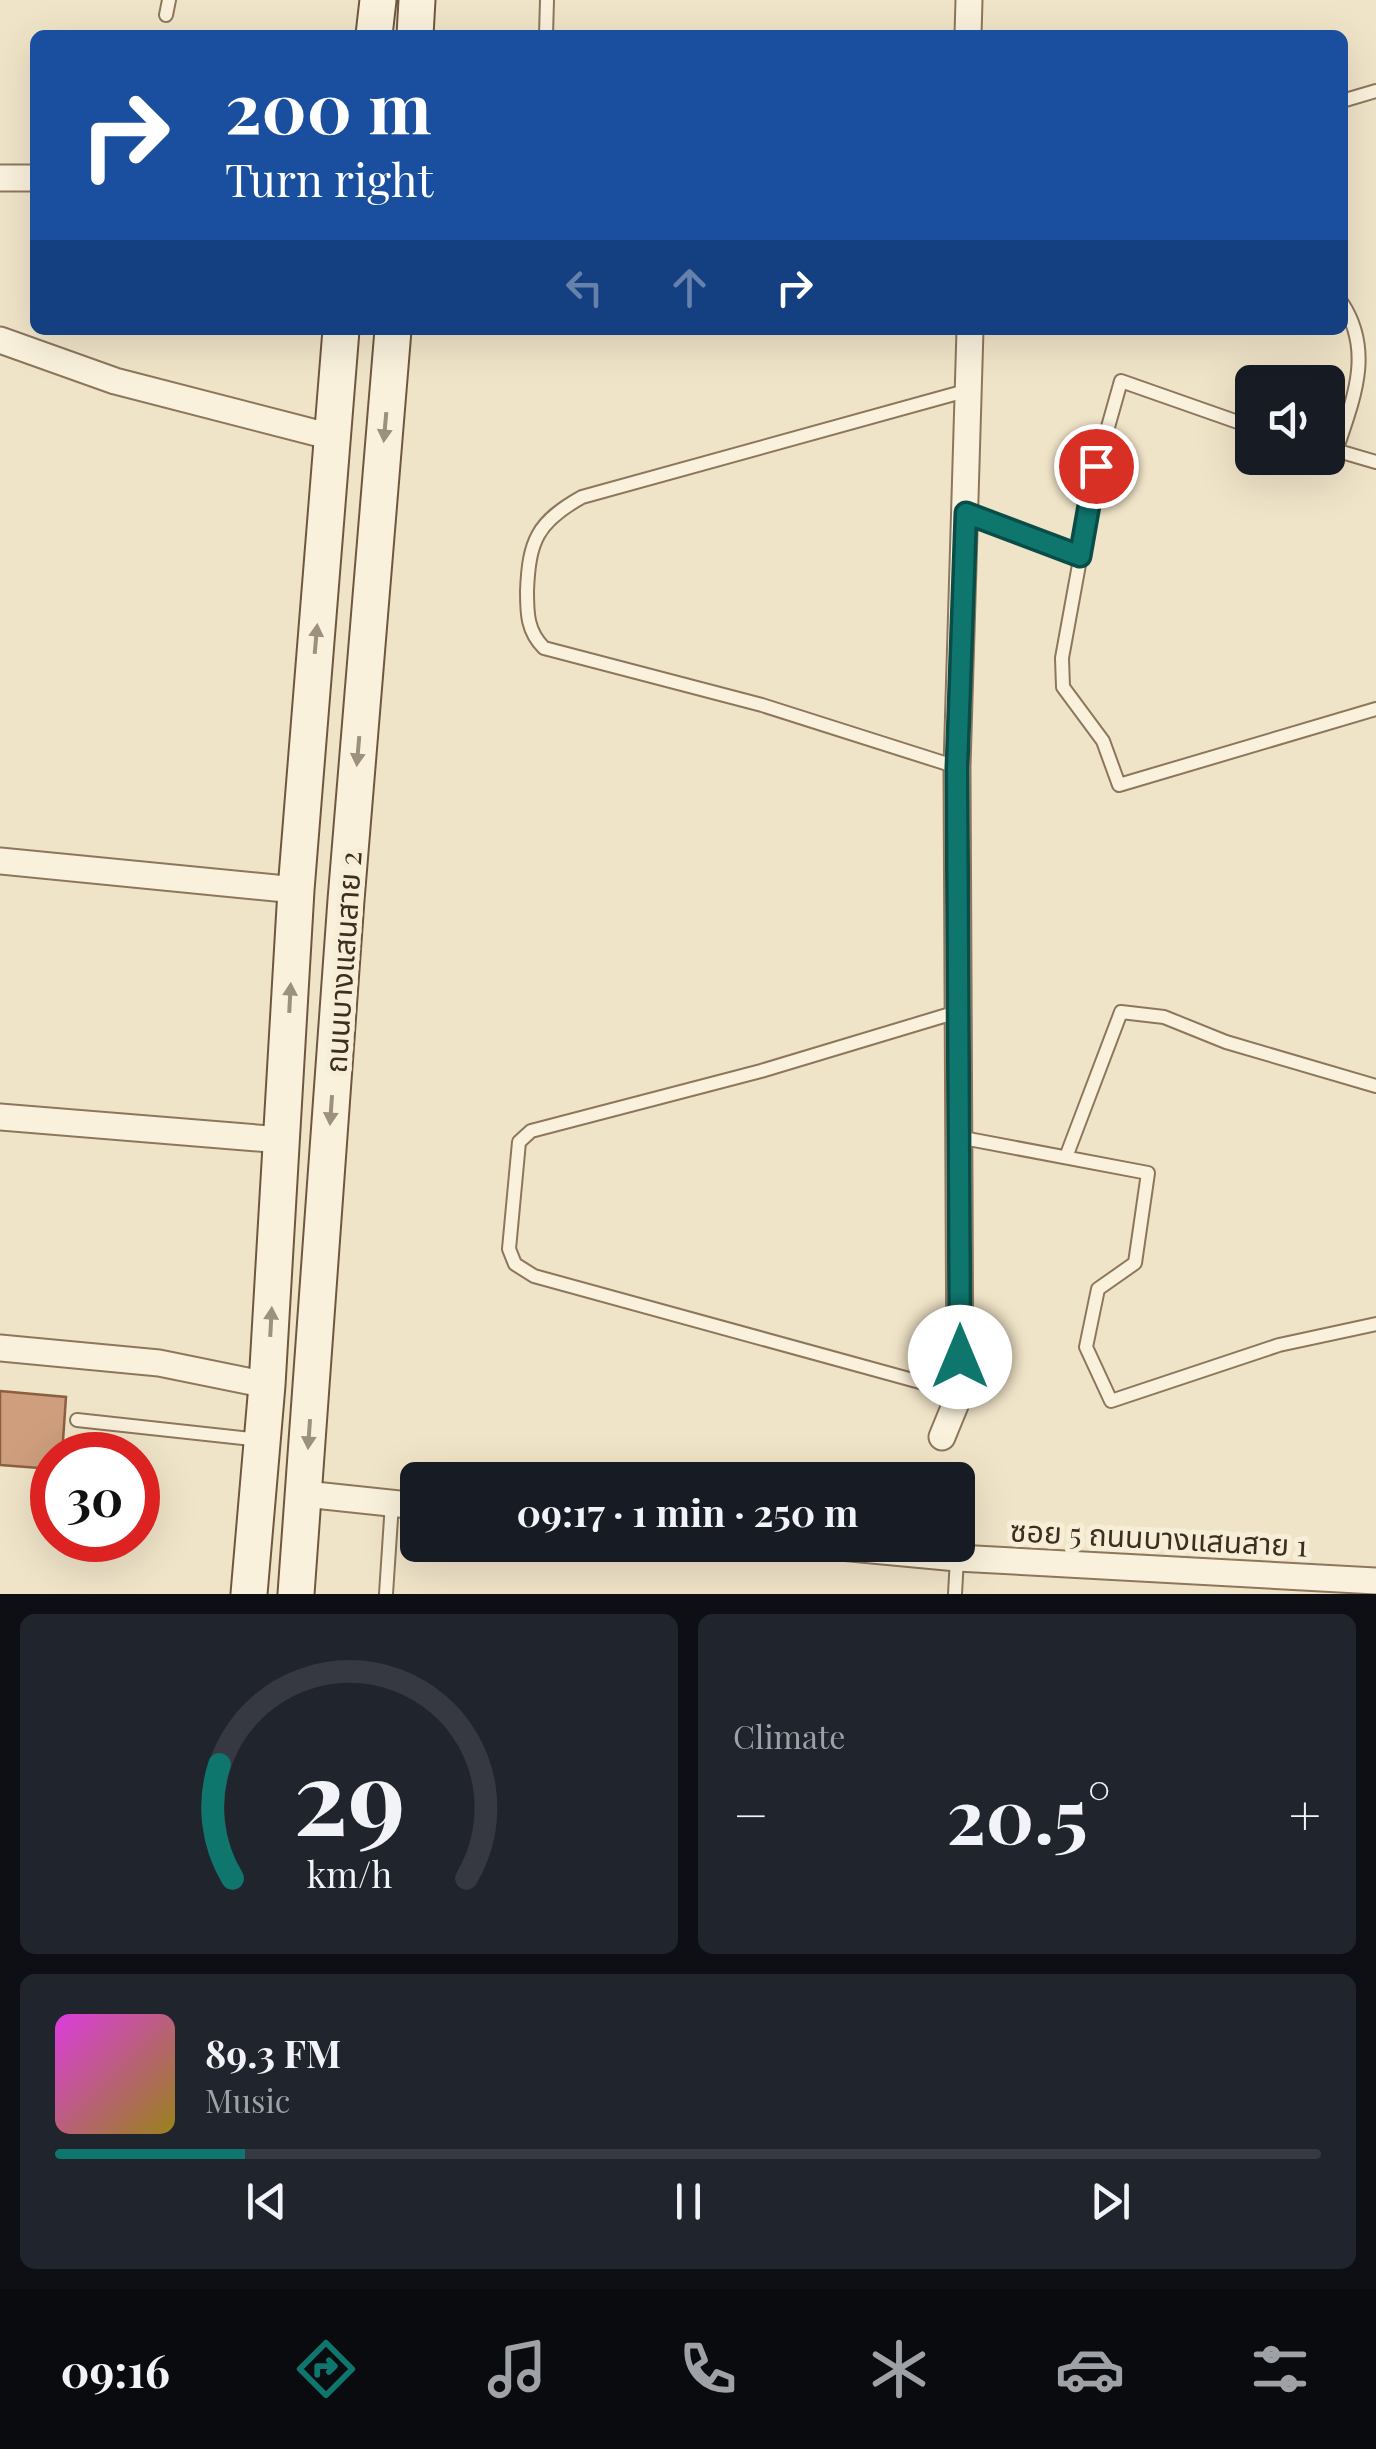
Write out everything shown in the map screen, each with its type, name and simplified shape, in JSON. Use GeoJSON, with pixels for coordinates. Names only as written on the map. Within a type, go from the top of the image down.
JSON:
{"type":"FeatureCollection","features":[{"type":"Feature","properties":{"kind":"main road"},"geometry":{"type":"LineString","coordinates":[[375,30],[378,0]]}},
{"type":"Feature","properties":{"kind":"main road"},"geometry":{"type":"LineString","coordinates":[[415,30],[418,0]]}},
{"type":"Feature","properties":{"kind":"main road","name":"ถนนบางแสนสาย 2"},"geometry":{"type":"LineString","coordinates":[[249,1594],[267,1385],[296,890],[341,335]]}},
{"type":"Feature","properties":{"kind":"main road","name":"ถนนบางแสนสาย 2"},"geometry":{"type":"LineString","coordinates":[[296,1594],[344,919],[394,335]]}},
{"type":"Feature","properties":{"kind":"main road"},"geometry":{"type":"LineString","coordinates":[[258,1490],[305,1494]]}},
{"type":"Feature","properties":{"kind":"street"},"geometry":{"type":"LineString","coordinates":[[968,30],[969,0]]}},
{"type":"Feature","properties":{"kind":"street"},"geometry":{"type":"LineString","coordinates":[[942,1437],[960,1393],[957,768],[970,335]]}},
{"type":"Feature","properties":{"kind":"street"},"geometry":{"type":"LineString","coordinates":[[0,340],[115,381],[332,437]]}},
{"type":"Feature","properties":{"kind":"street"},"geometry":{"type":"LineString","coordinates":[[0,861],[296,890]]}},
{"type":"Feature","properties":{"kind":"street"},"geometry":{"type":"LineString","coordinates":[[0,1117],[282,1140]]}},
{"type":"Feature","properties":{"kind":"street"},"geometry":{"type":"LineString","coordinates":[[0,1348],[159,1363],[267,1385]]}},
{"type":"Feature","properties":{"kind":"street"},"geometry":{"type":"LineString","coordinates":[[305,1494],[400,1505]]}},
{"type":"Feature","properties":{"kind":"street","name":"ซอย 5 ถนนบางแสนสาย 1"},"geometry":{"type":"LineString","coordinates":[[975,1559],[1376,1581]]}},
{"type":"Feature","properties":{"kind":"lane"},"geometry":{"type":"LineString","coordinates":[[166,15],[169,0]]}},
{"type":"Feature","properties":{"kind":"lane"},"geometry":{"type":"LineString","coordinates":[[546,30],[547,0]]}},
{"type":"Feature","properties":{"kind":"lane"},"geometry":{"type":"LineString","coordinates":[[1348,100],[1376,91]]}},
{"type":"Feature","properties":{"kind":"lane"},"geometry":{"type":"LineString","coordinates":[[1345,419],[1355,396],[1361,353],[1348,319]]}},
{"type":"Feature","properties":{"kind":"lane"},"geometry":{"type":"LineString","coordinates":[[1235,421],[1121,381],[1096,466],[1062,658],[1064,687],[1103,741],[1119,785],[1376,709]]}},
{"type":"Feature","properties":{"kind":"lane"},"geometry":{"type":"LineString","coordinates":[[957,768],[762,705],[544,648],[532,634],[527,617],[528,550],[552,515],[582,497],[970,390]]}},
{"type":"Feature","properties":{"kind":"lane"},"geometry":{"type":"LineString","coordinates":[[1345,454],[1376,462]]}},
{"type":"Feature","properties":{"kind":"lane"},"geometry":{"type":"LineString","coordinates":[[966,513],[1080,556]]}},
{"type":"Feature","properties":{"kind":"lane"},"geometry":{"type":"LineString","coordinates":[[957,1012],[762,1072],[531,1132],[519,1142],[509,1250],[515,1264],[534,1276],[960,1393]]}},
{"type":"Feature","properties":{"kind":"lane"},"geometry":{"type":"LineString","coordinates":[[1066,1157],[1121,1012],[1164,1017],[1226,1042],[1376,1086]]}},
{"type":"Feature","properties":{"kind":"lane"},"geometry":{"type":"LineString","coordinates":[[958,1137],[1148,1173],[1135,1263],[1098,1289],[1091,1316],[1086,1347],[1111,1402],[1279,1346],[1376,1324]]}},
{"type":"Feature","properties":{"kind":"lane"},"geometry":{"type":"LineString","coordinates":[[77,1420],[262,1440]]}},
{"type":"Feature","properties":{"kind":"lane"},"geometry":{"type":"LineString","coordinates":[[386,1594],[400,1525]]}},
{"type":"Feature","properties":{"kind":"lane"},"geometry":{"type":"LineString","coordinates":[[955,1594],[957,1562]]}},
{"type":"Feature","properties":{"kind":"building"},"geometry":{"type":"Polygon","coordinates":[[[0,1391],[66,1397],[64,1432],[30,1432],[30,1467],[0,1465],[0,1391]]]}},
{"type":"Feature","properties":{"kind":"route"},"geometry":{"type":"LineString","coordinates":[[960,1357],[957,768],[966,513],[1080,556],[1096,466]]}}]}
